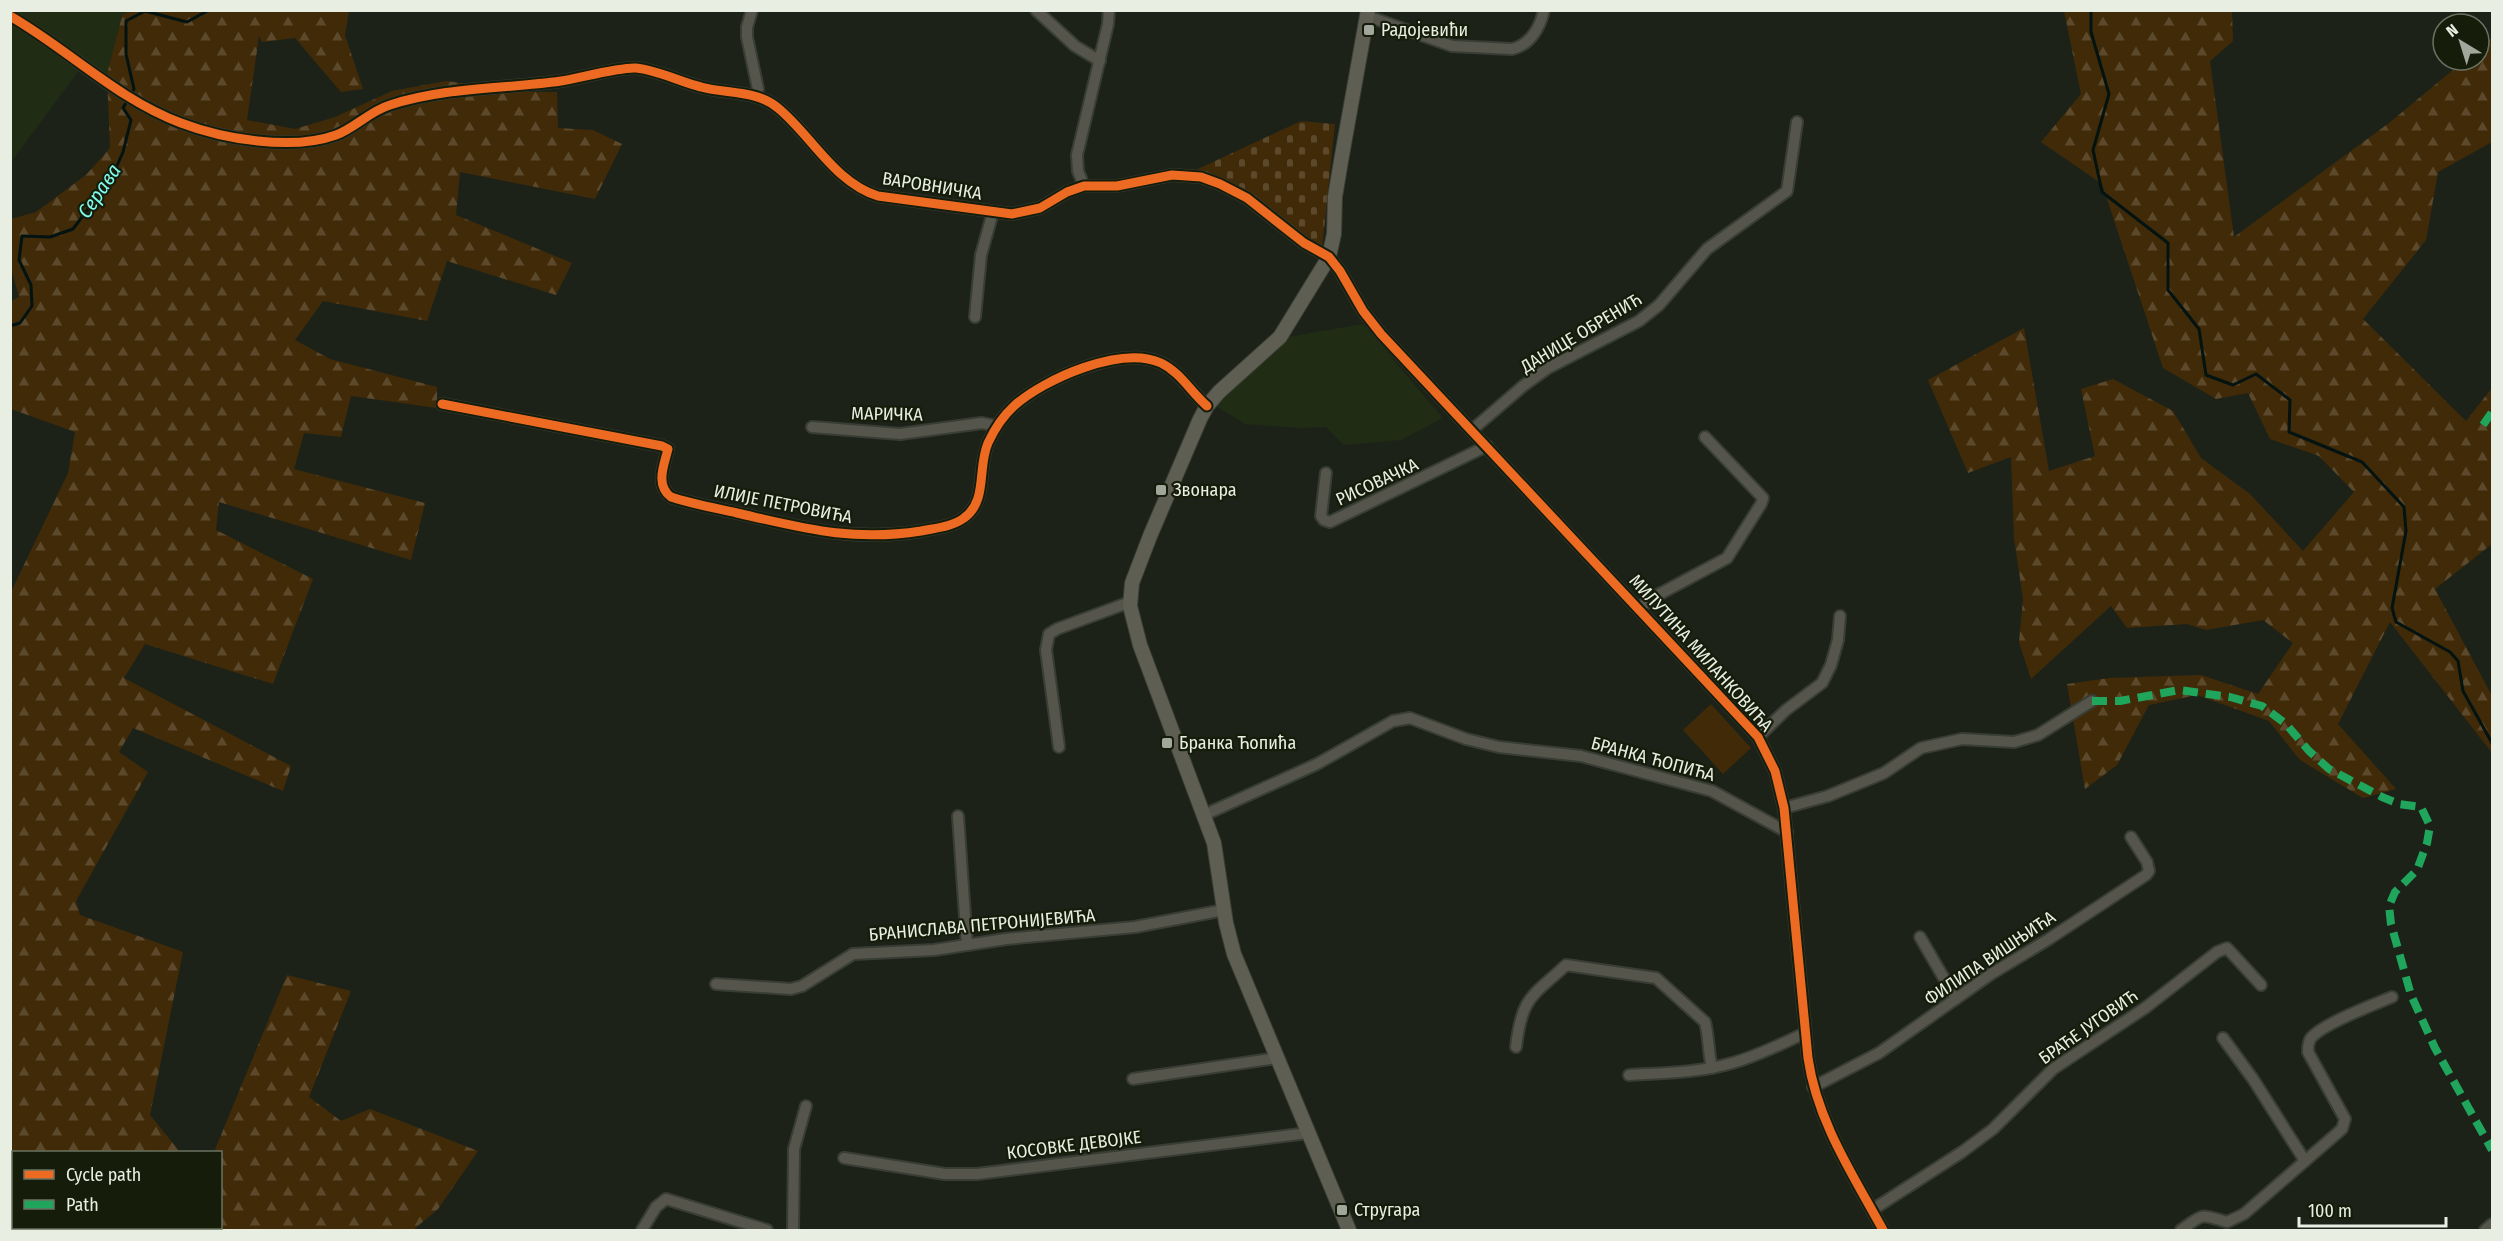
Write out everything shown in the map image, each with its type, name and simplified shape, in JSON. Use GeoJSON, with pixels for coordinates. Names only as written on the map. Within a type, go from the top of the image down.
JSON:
{"type":"FeatureCollection","features":[{"type":"Feature","properties":{"kind":"main road"},"geometry":{"type":"LineString","coordinates":[[1349,1230],[1236,961],[1224,910],[1215,851],[1204,815],[1140,645],[1130,602],[1134,575],[1207,406],[1280,337],[1329,256],[1334,234],[1335,197],[1368,13]]}},
{"type":"Feature","properties":{"kind":"street"},"geometry":{"type":"LineString","coordinates":[[752,10],[747,32],[758,88],[756,96]]}},
{"type":"Feature","properties":{"kind":"street"},"geometry":{"type":"LineString","coordinates":[[1036,10],[1075,46],[1100,61]]}},
{"type":"Feature","properties":{"kind":"street"},"geometry":{"type":"LineString","coordinates":[[1084,186],[1078,171],[1077,155],[1100,61],[1109,10]]}},
{"type":"Feature","properties":{"kind":"street"},"geometry":{"type":"LineString","coordinates":[[1368,13],[1452,46],[1512,49],[1522,46],[1531,39],[1544,10]]}},
{"type":"Feature","properties":{"kind":"street","name":"ВАРОВНИЧКА"},"geometry":{"type":"LineString","coordinates":[[10,16],[135,101],[183,124],[218,133],[270,141],[306,142],[334,135],[374,112],[407,100],[445,92],[541,84],[635,68],[702,88],[756,96],[771,103],[782,111],[847,179],[864,191],[878,196],[1012,214],[1033,210],[1084,186],[1117,186],[1172,175],[1201,177],[1247,198],[1304,243],[1329,256]]}},
{"type":"Feature","properties":{"kind":"street","name":"ДАНИЦЕ ОБРЕНИЋ"},"geometry":{"type":"LineString","coordinates":[[1472,430],[1523,386],[1548,368],[1639,321],[1659,305],[1707,249],[1787,191],[1797,122]]}},
{"type":"Feature","properties":{"kind":"street"},"geometry":{"type":"LineString","coordinates":[[975,317],[981,255],[993,212]]}},
{"type":"Feature","properties":{"kind":"street","name":"МИЛУТИНА МИЛАНКОВИЋА"},"geometry":{"type":"LineString","coordinates":[[1329,256],[1369,320],[1758,737],[1775,771],[1784,808],[1805,1033],[1813,1087],[1829,1130],[1883,1230]]}},
{"type":"Feature","properties":{"kind":"street","name":"ИЛИЈЕ ПЕТРОВИЋА"},"geometry":{"type":"LineString","coordinates":[[442,404],[662,446],[668,449],[661,483],[670,497],[822,532],[864,536],[889,535],[940,527],[963,519],[978,501],[983,455],[997,426],[1014,406],[1041,387],[1077,371],[1127,357],[1150,359],[1168,367],[1207,406]]}},
{"type":"Feature","properties":{"kind":"street","name":"МАРИЧКА"},"geometry":{"type":"LineString","coordinates":[[812,427],[900,434],[982,423],[997,426]]}},
{"type":"Feature","properties":{"kind":"street"},"geometry":{"type":"LineString","coordinates":[[1639,608],[1654,597],[1727,558],[1761,504],[1763,498],[1706,437]]}},
{"type":"Feature","properties":{"kind":"street","name":"РИСОВАЧКА"},"geometry":{"type":"LineString","coordinates":[[1326,473],[1321,516],[1330,522],[1487,446]]}},
{"type":"Feature","properties":{"kind":"street"},"geometry":{"type":"LineString","coordinates":[[1059,747],[1046,650],[1049,634],[1057,628],[1130,602]]}},
{"type":"Feature","properties":{"kind":"street"},"geometry":{"type":"LineString","coordinates":[[1758,737],[1786,710],[1822,683],[1831,665],[1838,640],[1840,616]]}},
{"type":"Feature","properties":{"kind":"street"},"geometry":{"type":"LineString","coordinates":[[1784,808],[1828,796],[1884,773],[1921,748],[1962,739],[2014,742],[2038,735],[2092,701]]}},
{"type":"Feature","properties":{"kind":"street","name":"БРАНКА ЋОПИЋА"},"geometry":{"type":"LineString","coordinates":[[1204,815],[1317,764],[1393,721],[1410,718],[1466,739],[1499,747],[1581,756],[1712,791],[1787,832]]}},
{"type":"Feature","properties":{"kind":"street"},"geometry":{"type":"LineString","coordinates":[[958,816],[967,945]]}},
{"type":"Feature","properties":{"kind":"street","name":"ФИЛИПА ВИШЊИЋА"},"geometry":{"type":"LineString","coordinates":[[1813,1087],[1879,1053],[1991,974],[2146,875],[2149,871],[2147,862],[2131,837]]}},
{"type":"Feature","properties":{"kind":"street","name":"БРАНИСЛАВА ПЕТРОНИЈЕВИЋА"},"geometry":{"type":"LineString","coordinates":[[716,984],[791,989],[802,986],[853,954],[934,950],[1136,927],[1224,910]]}},
{"type":"Feature","properties":{"kind":"street"},"geometry":{"type":"LineString","coordinates":[[1920,937],[1956,999]]}},
{"type":"Feature","properties":{"kind":"street","name":"БРАЋЕ ЈУГОВИЋ"},"geometry":{"type":"LineString","coordinates":[[1872,1210],[1943,1166],[1993,1129],[2053,1069],[2145,1008],[2217,952],[2227,948],[2261,985]]}},
{"type":"Feature","properties":{"kind":"street"},"geometry":{"type":"LineString","coordinates":[[1516,1047],[1519,1023],[1528,998],[1566,965],[1656,978],[1705,1022],[1712,1068]]}},
{"type":"Feature","properties":{"kind":"street"},"geometry":{"type":"LineString","coordinates":[[2181,1230],[2201,1217],[2213,1216],[2223,1226],[2244,1214],[2340,1132],[2345,1124],[2343,1115],[2308,1052],[2310,1041],[2314,1035],[2346,1017],[2392,996]]}},
{"type":"Feature","properties":{"kind":"street"},"geometry":{"type":"LineString","coordinates":[[1629,1075],[1712,1068],[1761,1054],[1805,1033]]}},
{"type":"Feature","properties":{"kind":"street"},"geometry":{"type":"LineString","coordinates":[[2223,1038],[2253,1079],[2305,1161]]}},
{"type":"Feature","properties":{"kind":"street"},"geometry":{"type":"LineString","coordinates":[[1133,1079],[1277,1058]]}},
{"type":"Feature","properties":{"kind":"street"},"geometry":{"type":"LineString","coordinates":[[794,1230],[794,1149],[806,1106]]}},
{"type":"Feature","properties":{"kind":"street","name":"КОСОВКЕ ДЕВОЈКЕ"},"geometry":{"type":"LineString","coordinates":[[844,1158],[945,1174],[977,1174],[1308,1132]]}},
{"type":"Feature","properties":{"kind":"street"},"geometry":{"type":"LineString","coordinates":[[642,1230],[656,1207],[666,1199],[766,1230]]}},
{"type":"Feature","properties":{"kind":"street"},"geometry":{"type":"LineString","coordinates":[[2485,1230],[2493,1224]]}},
{"type":"Feature","properties":{"kind":"shaded area"},"geometry":{"type":"Polygon","coordinates":[[[11,11],[130,11],[122,16],[107,74],[86,61],[11,162],[11,11]]]}},
{"type":"Feature","properties":{"kind":"shaded area"},"geometry":{"type":"Polygon","coordinates":[[[1363,324],[1443,418],[1401,440],[1344,445],[1326,427],[1300,428],[1245,424],[1216,406],[1288,337],[1363,324]]]}},
{"type":"Feature","properties":{"kind":"green space"},"geometry":{"type":"Polygon","coordinates":[[[130,10],[349,11],[345,35],[363,89],[341,92],[295,38],[262,42],[259,36],[247,120],[295,129],[335,117],[392,91],[446,81],[526,92],[557,92],[558,128],[593,130],[622,144],[595,199],[460,172],[456,215],[572,263],[556,295],[447,261],[427,321],[323,301],[295,340],[330,359],[437,387],[437,408],[351,396],[341,437],[304,433],[294,469],[425,503],[411,560],[219,502],[216,530],[313,579],[273,684],[145,644],[124,678],[291,766],[283,791],[133,728],[119,752],[148,772],[76,901],[80,915],[183,952],[150,1115],[179,1151],[12,1151],[12,1229],[41,1229],[10,1230],[10,594],[68,473],[75,432],[11,409],[11,301],[19,297],[11,268],[11,219],[36,212],[86,175],[110,148],[107,74],[122,16],[130,10]]]}},
{"type":"Feature","properties":{"kind":"green space"},"geometry":{"type":"Polygon","coordinates":[[[2064,11],[2232,11],[2233,41],[2210,61],[2234,237],[2389,123],[2451,72],[2491,72],[2492,38],[2492,142],[2438,172],[2426,240],[2363,319],[2466,421],[2492,388],[2492,544],[2435,589],[2492,696],[2492,753],[2390,622],[2338,724],[2396,789],[2363,798],[2300,760],[2269,721],[2197,695],[2149,705],[2117,765],[2085,789],[2067,684],[2109,678],[2201,675],[2258,694],[2293,643],[2263,620],[2206,630],[2187,624],[2127,628],[2111,606],[2031,679],[2019,642],[2023,599],[2014,538],[2011,457],[1968,473],[1928,380],[2024,328],[2049,471],[2095,456],[2081,389],[2113,379],[2173,411],[2201,458],[2250,494],[2303,551],[2354,492],[2319,456],[2270,439],[2248,393],[2216,399],[2163,368],[2102,184],[2041,142],[2081,94],[2064,11]]]}},
{"type":"Feature","properties":{"kind":"green space"},"geometry":{"type":"Polygon","coordinates":[[[1301,121],[1335,124],[1322,248],[1291,229],[1262,203],[1187,174],[1301,121]]]}},
{"type":"Feature","properties":{"kind":"green space"},"geometry":{"type":"Polygon","coordinates":[[[1711,704],[1751,748],[1723,774],[1683,730],[1711,704]]]}},
{"type":"Feature","properties":{"kind":"green space"},"geometry":{"type":"Polygon","coordinates":[[[287,975],[351,991],[309,1097],[341,1121],[370,1109],[478,1151],[438,1209],[413,1230],[93,1229],[222,1229],[222,1151],[214,1151],[287,975]]]}},
{"type":"Feature","properties":{"kind":"waterway","name":"Серава"},"geometry":{"type":"LineString","coordinates":[[10,326],[20,323],[32,306],[31,285],[19,260],[22,236],[50,237],[73,229],[112,177],[123,152],[131,120],[123,108],[134,89],[126,54],[126,21],[145,11],[187,22],[209,10]]}},
{"type":"Feature","properties":{"kind":"waterway"},"geometry":{"type":"LineString","coordinates":[[2091,10],[2091,32],[2109,94],[2093,150],[2102,192],[2168,243],[2168,290],[2199,329],[2206,375],[2233,385],[2256,374],[2290,400],[2289,432],[2362,462],[2404,507],[2406,531],[2392,608],[2396,622],[2450,652],[2458,661],[2463,691],[2492,743]]}},
{"type":"Feature","properties":{"kind":"marked path"},"geometry":{"type":"LineString","coordinates":[[2483,425],[2492,412]]}},
{"type":"Feature","properties":{"kind":"marked path"},"geometry":{"type":"LineString","coordinates":[[2092,701],[2120,701],[2179,690],[2230,697],[2262,706],[2286,724],[2309,751],[2329,769],[2382,797],[2399,804],[2421,807],[2430,826],[2427,843],[2417,870],[2395,892],[2389,906],[2391,924],[2411,995],[2435,1048],[2492,1150]]}},
{"type":"Feature","properties":{"kind":"cycle path"},"geometry":{"type":"LineString","coordinates":[[10,16],[32,29],[114,88],[158,113],[198,129],[237,138],[279,142],[318,140],[343,132],[383,108],[411,99],[453,92],[540,84],[636,68],[701,87],[751,95],[770,102],[790,119],[836,170],[863,190],[878,196],[1012,214],[1040,208],[1067,192],[1084,186],[1117,186],[1172,175],[1201,177],[1247,198],[1304,243],[1329,257],[1340,271],[1363,311],[1381,334],[1758,737],[1775,771],[1784,808],[1808,1058],[1813,1081],[1828,1126],[1848,1168],[1883,1230]]}},
{"type":"Feature","properties":{"kind":"cycle path"},"geometry":{"type":"LineString","coordinates":[[442,404],[662,446],[668,449],[662,474],[663,487],[671,497],[806,528],[872,535],[938,528],[964,518],[976,503],[985,453],[996,428],[1014,406],[1044,385],[1063,376],[1105,362],[1125,358],[1144,359],[1168,367],[1207,406]]}},
{"type":"Feature","properties":{"kind":"place","name":"Радојевићи"},"geometry":{"type":"Point","coordinates":[1369,30]}},
{"type":"Feature","properties":{"kind":"place","name":"Звонара"},"geometry":{"type":"Point","coordinates":[1161,490]}},
{"type":"Feature","properties":{"kind":"place","name":"Бранка Ћопића"},"geometry":{"type":"Point","coordinates":[1167,743]}},
{"type":"Feature","properties":{"kind":"place","name":"Стругара"},"geometry":{"type":"Point","coordinates":[1342,1210]}}]}
